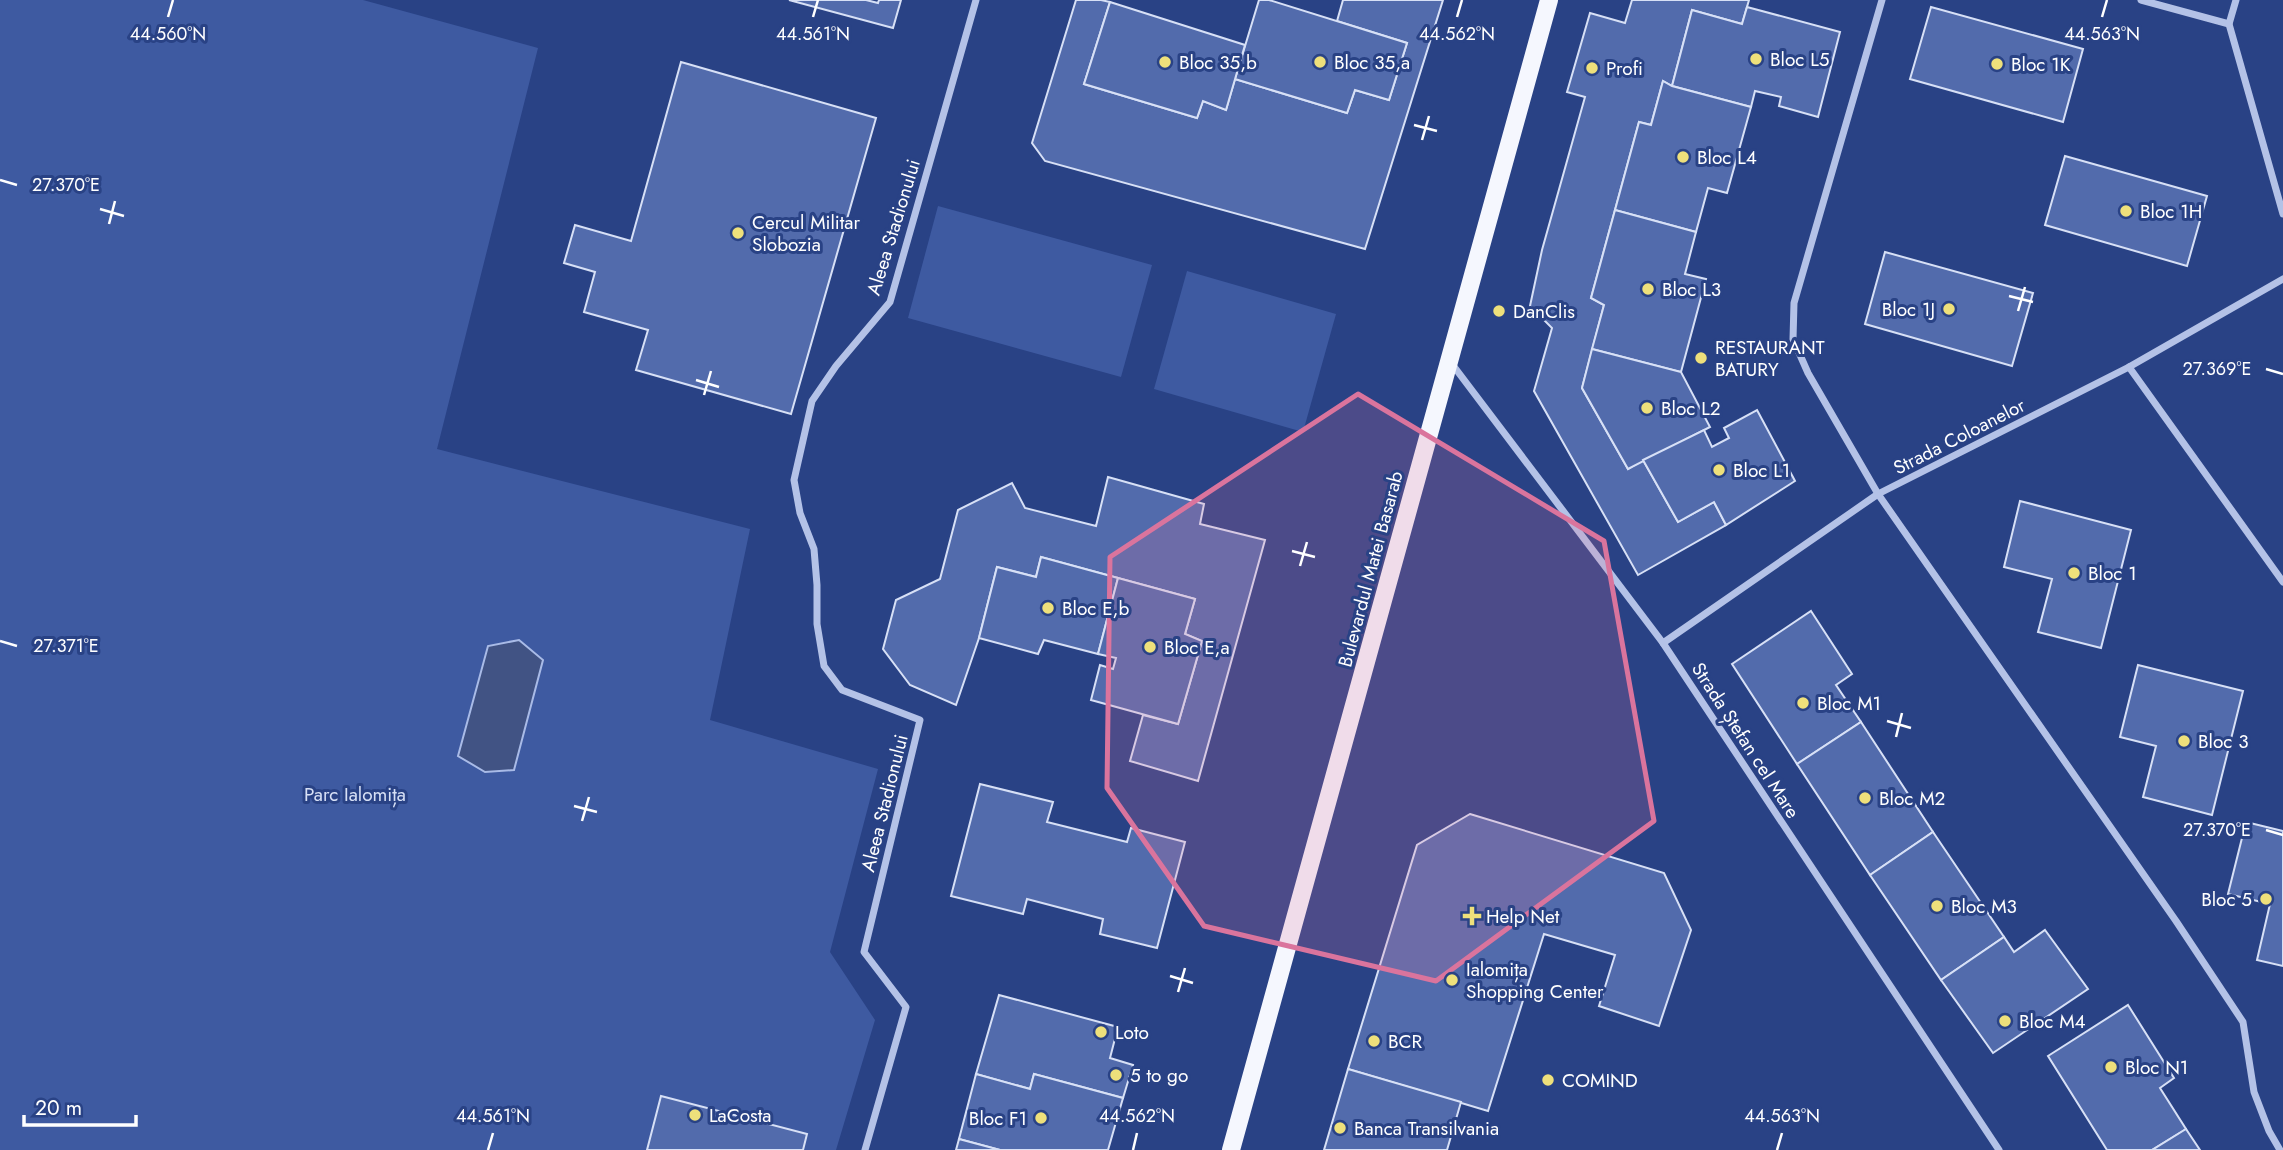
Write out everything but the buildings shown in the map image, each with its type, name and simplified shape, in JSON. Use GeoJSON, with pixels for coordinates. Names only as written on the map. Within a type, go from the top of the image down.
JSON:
{"type":"FeatureCollection","features":[{"type":"Feature","properties":{"kind":"main road","name":"Bulevardul Matei Basarab"},"geometry":{"type":"LineString","coordinates":[[1231,1150],[1549,0]]}},
{"type":"Feature","properties":{"kind":"street","name":"Aleea Stadionului"},"geometry":{"type":"LineString","coordinates":[[865,1150],[906,1006],[864,952],[920,720],[842,690],[824,666],[817,624],[814,549],[800,513],[794,480],[812,401],[836,366],[890,302],[976,0]]}},
{"type":"Feature","properties":{"kind":"street"},"geometry":{"type":"LineString","coordinates":[[1882,0],[1794,303],[1793,339],[1808,373],[1878,494],[2243,1022],[2254,1092],[2269,1131],[2280,1150]]}},
{"type":"Feature","properties":{"kind":"street"},"geometry":{"type":"LineString","coordinates":[[2141,0],[2229,24]]}},
{"type":"Feature","properties":{"kind":"street"},"geometry":{"type":"LineString","coordinates":[[2236,0],[2229,24],[2283,214]]}},
{"type":"Feature","properties":{"kind":"street","name":"Strada Coloanelor"},"geometry":{"type":"LineString","coordinates":[[1663,643],[1878,494],[2129,367],[2283,279]]}},
{"type":"Feature","properties":{"kind":"street","name":"Strada Ștefan cel Mare"},"geometry":{"type":"LineString","coordinates":[[1449,360],[1663,643],[1999,1150]]}},
{"type":"Feature","properties":{"kind":"street"},"geometry":{"type":"LineString","coordinates":[[2129,367],[2283,582]]}},
{"type":"Feature","properties":{"kind":"highlighted area"},"geometry":{"type":"Polygon","coordinates":[[[1358,394],[1604,541],[1654,821],[1436,981],[1204,926],[1107,788],[1110,557],[1358,394]]]}},
{"type":"Feature","properties":{"kind":"green space","name":"Parc Ialomița"},"geometry":{"type":"Polygon","coordinates":[[[0,0],[363,0],[538,48],[437,449],[750,529],[710,720],[878,769],[830,952],[875,1020],[836,1150],[0,1150],[0,0]]]}},
{"type":"Feature","properties":{"kind":"green space"},"geometry":{"type":"Polygon","coordinates":[[[938,206],[1152,265],[1121,377],[908,318],[938,206]]]}},
{"type":"Feature","properties":{"kind":"green space"},"geometry":{"type":"Polygon","coordinates":[[[1187,271],[1336,314],[1303,432],[1154,389],[1187,271]]]}},
{"type":"Feature","properties":{"kind":"shaded area"},"geometry":{"type":"Polygon","coordinates":[[[519,640],[543,660],[514,770],[485,772],[458,756],[488,646],[519,640]]]}},
{"type":"Feature","properties":{"kind":"place","name":"Bloc L5"},"geometry":{"type":"Point","coordinates":[1756,59]}},
{"type":"Feature","properties":{"kind":"place","name":"Bloc 35,b"},"geometry":{"type":"Point","coordinates":[1165,62]}},
{"type":"Feature","properties":{"kind":"place","name":"Bloc 35,a"},"geometry":{"type":"Point","coordinates":[1320,62]}},
{"type":"Feature","properties":{"kind":"place","name":"Bloc 1K"},"geometry":{"type":"Point","coordinates":[1997,64]}},
{"type":"Feature","properties":{"kind":"place","name":"Profi"},"geometry":{"type":"Point","coordinates":[1592,68]}},
{"type":"Feature","properties":{"kind":"place","name":"Bloc L4"},"geometry":{"type":"Point","coordinates":[1683,157]}},
{"type":"Feature","properties":{"kind":"place","name":"Bloc 1H"},"geometry":{"type":"Point","coordinates":[2126,211]}},
{"type":"Feature","properties":{"kind":"place","name":"Cercul Militar Slobozia"},"geometry":{"type":"Point","coordinates":[738,233]}},
{"type":"Feature","properties":{"kind":"place","name":"Bloc L3"},"geometry":{"type":"Point","coordinates":[1648,289]}},
{"type":"Feature","properties":{"kind":"place","name":"Bloc 1J"},"geometry":{"type":"Point","coordinates":[1949,309]}},
{"type":"Feature","properties":{"kind":"place","name":"DanClis"},"geometry":{"type":"Point","coordinates":[1499,311]}},
{"type":"Feature","properties":{"kind":"place","name":"RESTAURANT BATURY"},"geometry":{"type":"Point","coordinates":[1701,358]}},
{"type":"Feature","properties":{"kind":"place","name":"Bloc L2"},"geometry":{"type":"Point","coordinates":[1647,408]}},
{"type":"Feature","properties":{"kind":"place","name":"Bloc L1"},"geometry":{"type":"Point","coordinates":[1719,470]}},
{"type":"Feature","properties":{"kind":"place","name":"Bloc 1"},"geometry":{"type":"Point","coordinates":[2074,573]}},
{"type":"Feature","properties":{"kind":"place","name":"Bloc E,b"},"geometry":{"type":"Point","coordinates":[1048,608]}},
{"type":"Feature","properties":{"kind":"place","name":"Bloc E,a"},"geometry":{"type":"Point","coordinates":[1150,647]}},
{"type":"Feature","properties":{"kind":"place","name":"Bloc M1"},"geometry":{"type":"Point","coordinates":[1803,703]}},
{"type":"Feature","properties":{"kind":"place","name":"Bloc 3"},"geometry":{"type":"Point","coordinates":[2184,741]}},
{"type":"Feature","properties":{"kind":"place","name":"Bloc M2"},"geometry":{"type":"Point","coordinates":[1865,798]}},
{"type":"Feature","properties":{"kind":"place","name":"Bloc 5"},"geometry":{"type":"Point","coordinates":[2266,899]}},
{"type":"Feature","properties":{"kind":"place","name":"Bloc M3"},"geometry":{"type":"Point","coordinates":[1937,906]}},
{"type":"Feature","properties":{"kind":"place","name":"Help Net"},"geometry":{"type":"Point","coordinates":[1472,916]}},
{"type":"Feature","properties":{"kind":"place","name":"Ialomița Shopping Center"},"geometry":{"type":"Point","coordinates":[1452,980]}},
{"type":"Feature","properties":{"kind":"place","name":"Bloc M4"},"geometry":{"type":"Point","coordinates":[2005,1021]}},
{"type":"Feature","properties":{"kind":"place","name":"Loto"},"geometry":{"type":"Point","coordinates":[1101,1032]}},
{"type":"Feature","properties":{"kind":"place","name":"BCR"},"geometry":{"type":"Point","coordinates":[1374,1041]}},
{"type":"Feature","properties":{"kind":"place","name":"Bloc N1"},"geometry":{"type":"Point","coordinates":[2111,1067]}},
{"type":"Feature","properties":{"kind":"place","name":"5 to go"},"geometry":{"type":"Point","coordinates":[1116,1075]}},
{"type":"Feature","properties":{"kind":"place","name":"COMIND"},"geometry":{"type":"Point","coordinates":[1548,1080]}},
{"type":"Feature","properties":{"kind":"place","name":"LaCosta"},"geometry":{"type":"Point","coordinates":[695,1115]}},
{"type":"Feature","properties":{"kind":"place","name":"Bloc F1"},"geometry":{"type":"Point","coordinates":[1041,1118]}},
{"type":"Feature","properties":{"kind":"place","name":"Banca Transilvania"},"geometry":{"type":"Point","coordinates":[1340,1128]}}]}
